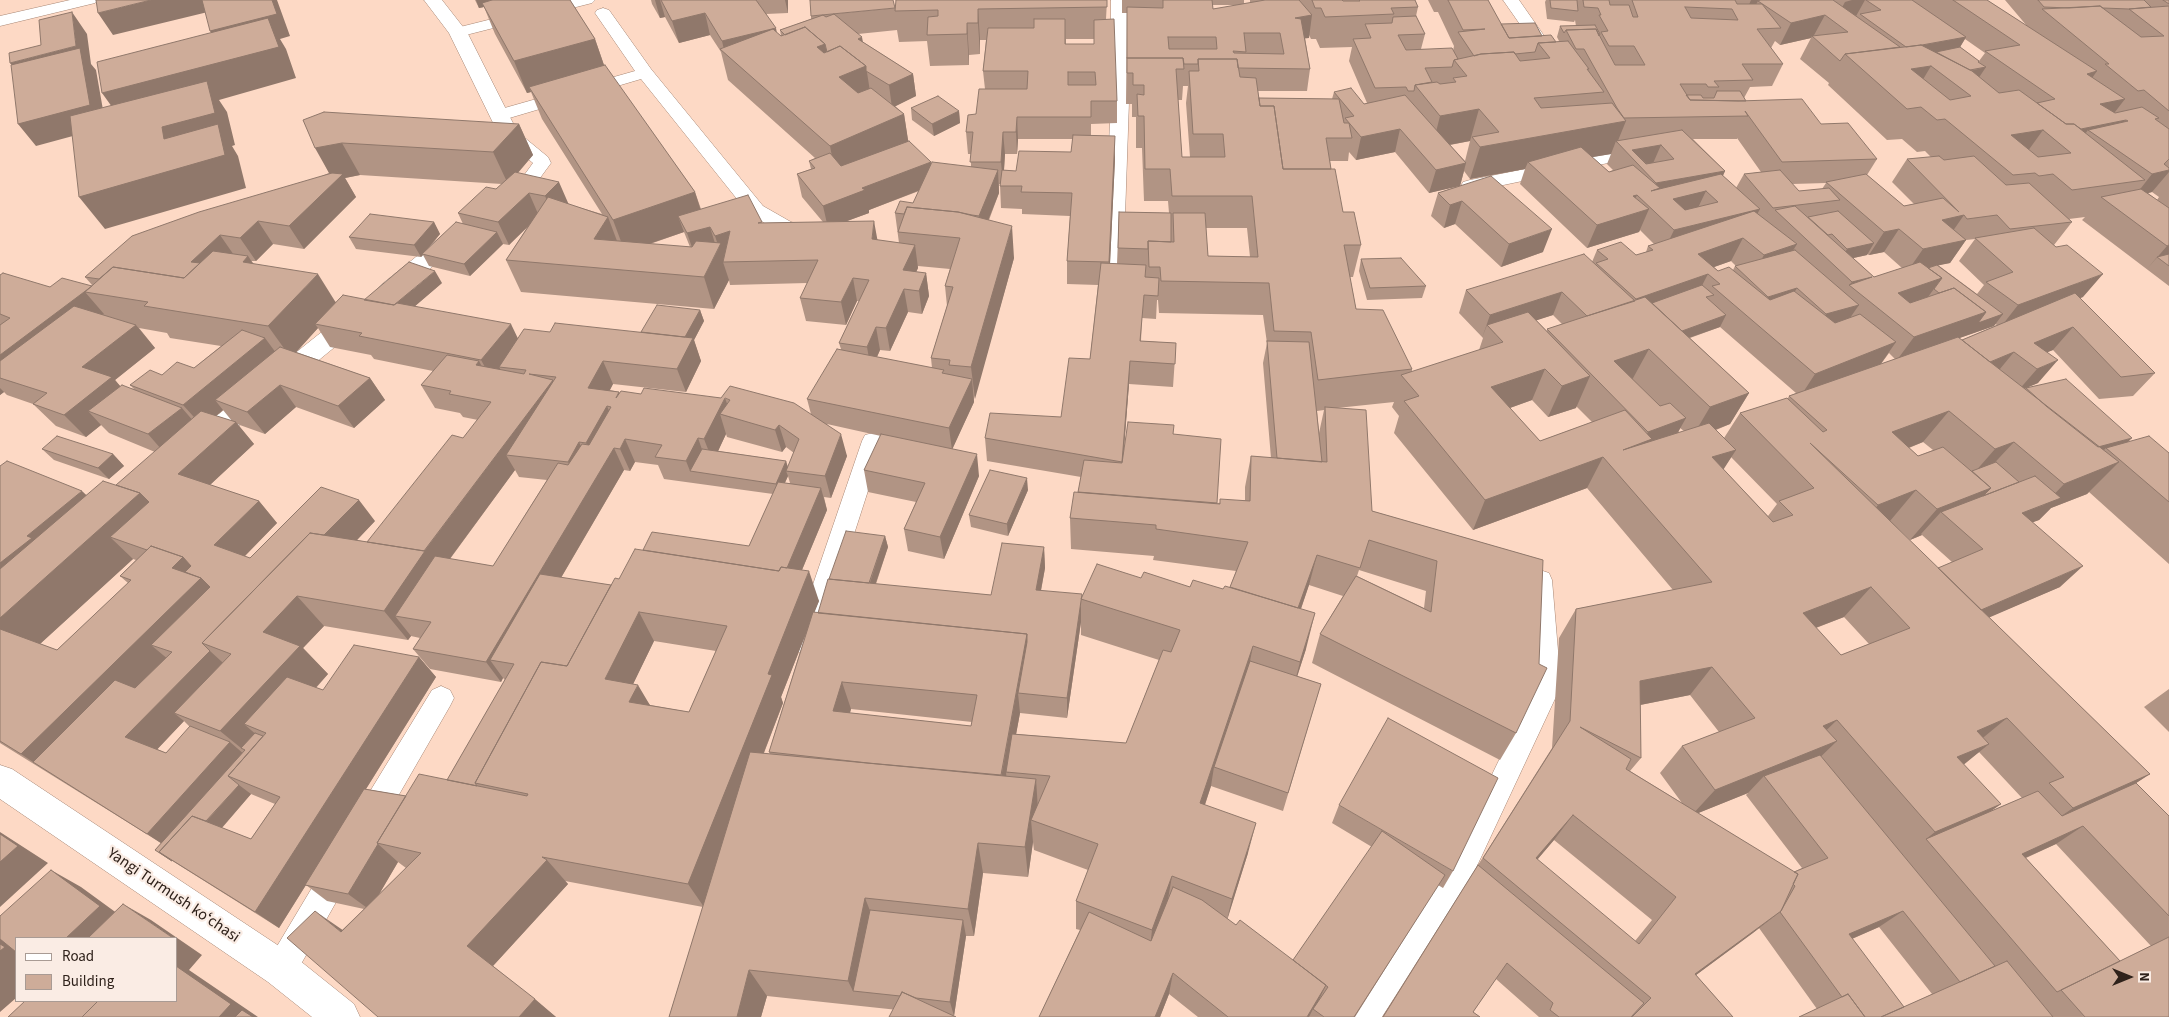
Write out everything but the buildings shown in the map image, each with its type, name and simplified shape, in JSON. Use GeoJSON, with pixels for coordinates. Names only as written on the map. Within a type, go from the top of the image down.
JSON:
{"type":"FeatureCollection","features":[{"type":"Feature","properties":{"kind":"street"},"geometry":{"type":"LineString","coordinates":[[433,0],[458,32],[508,132]]}},
{"type":"Feature","properties":{"kind":"street"},"geometry":{"type":"LineString","coordinates":[[184,458],[243,407],[473,223]]}},
{"type":"Feature","properties":{"kind":"street","name":"Yangi Turmush koʻchasi"},"geometry":{"type":"LineString","coordinates":[[0,780],[281,969],[341,1017]]}},
{"type":"Feature","properties":{"kind":"lane"},"geometry":{"type":"LineString","coordinates":[[0,21],[90,0]]}},
{"type":"Feature","properties":{"kind":"lane"},"geometry":{"type":"LineString","coordinates":[[458,32],[586,0]]}},
{"type":"Feature","properties":{"kind":"lane"},"geometry":{"type":"LineString","coordinates":[[1113,273],[1120,101],[1119,0]]}},
{"type":"Feature","properties":{"kind":"lane"},"geometry":{"type":"LineString","coordinates":[[1511,0],[1557,65]]}},
{"type":"Feature","properties":{"kind":"lane"},"geometry":{"type":"LineString","coordinates":[[603,13],[645,73],[756,210],[784,226],[817,235],[826,235]]}},
{"type":"Feature","properties":{"kind":"lane"},"geometry":{"type":"LineString","coordinates":[[500,115],[645,73]]}},
{"type":"Feature","properties":{"kind":"lane"},"geometry":{"type":"LineString","coordinates":[[508,132],[540,156],[542,163],[526,180]]}},
{"type":"Feature","properties":{"kind":"lane"},"geometry":{"type":"LineString","coordinates":[[1470,186],[1629,153],[1609,138]]}},
{"type":"Feature","properties":{"kind":"lane"},"geometry":{"type":"LineString","coordinates":[[798,668],[873,442]]}},
{"type":"Feature","properties":{"kind":"lane"},"geometry":{"type":"LineString","coordinates":[[1364,1017],[1459,873],[1548,686],[1540,580]]}},
{"type":"Feature","properties":{"kind":"lane"},"geometry":{"type":"LineString","coordinates":[[281,969],[441,698]]}}]}
